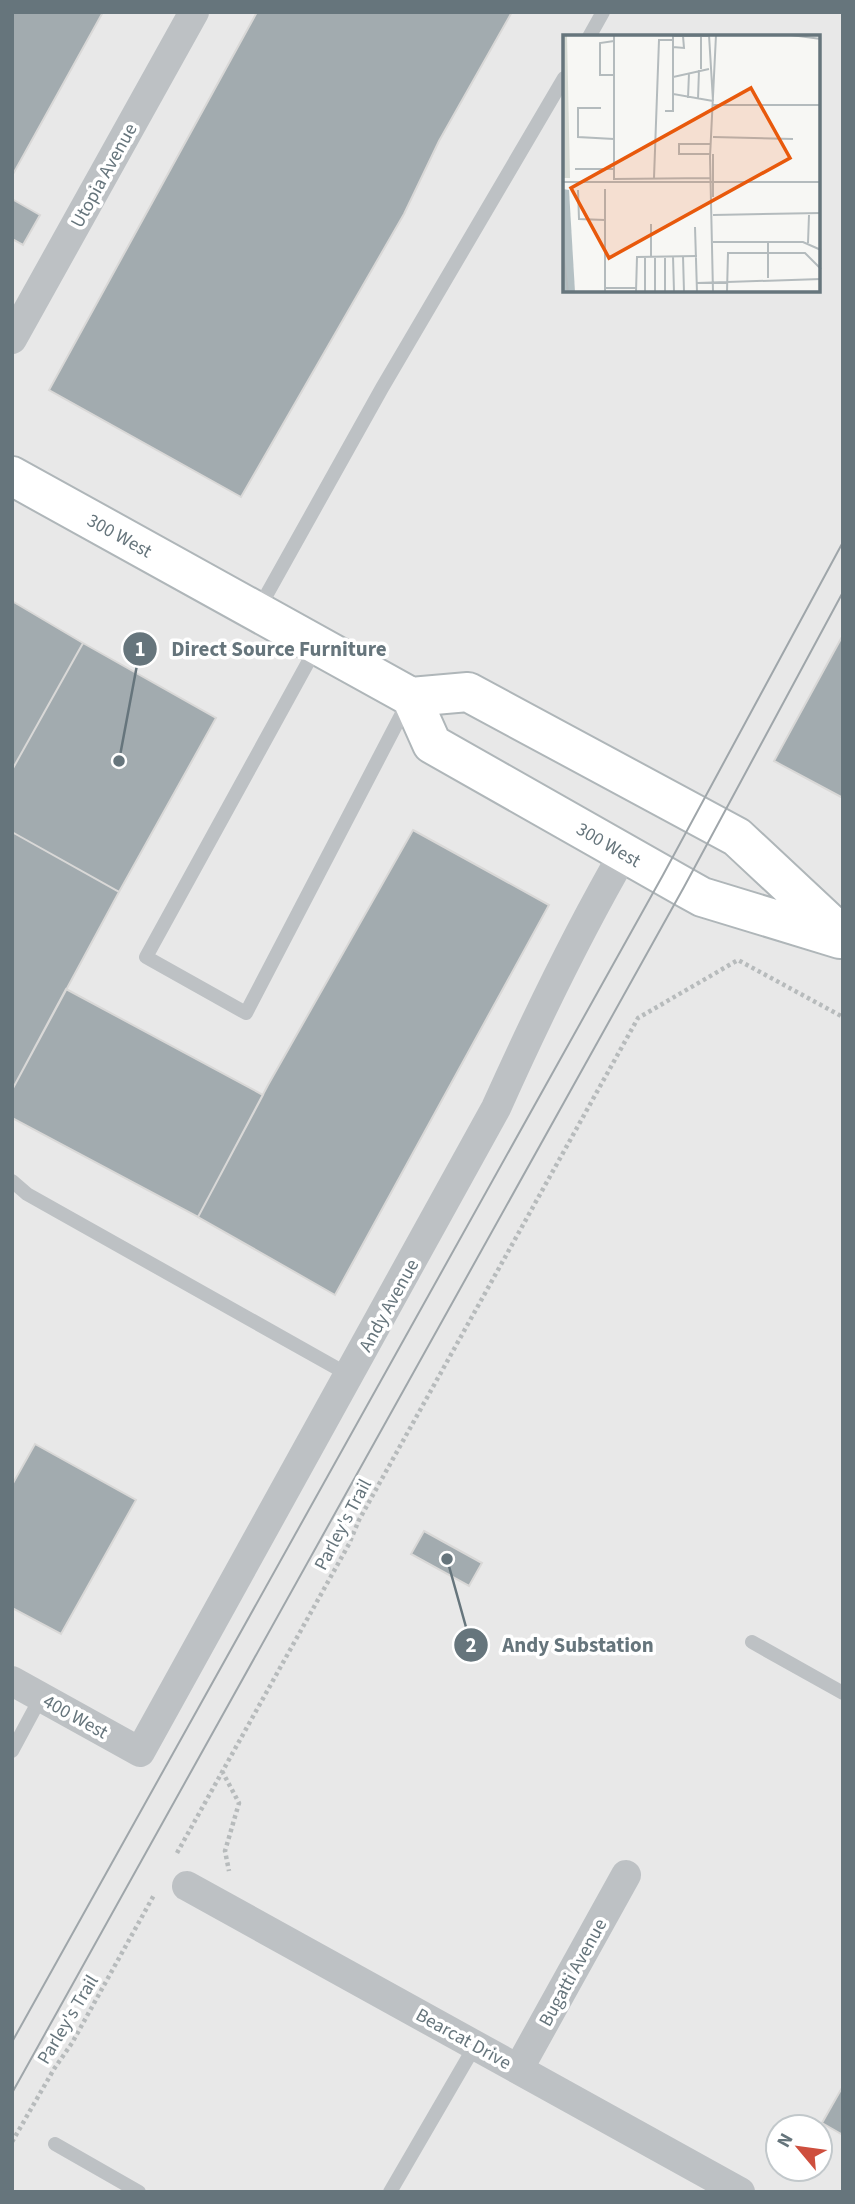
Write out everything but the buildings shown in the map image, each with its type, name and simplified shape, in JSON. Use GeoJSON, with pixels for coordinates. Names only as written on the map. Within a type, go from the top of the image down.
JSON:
{"type":"FeatureCollection","features":[{"type":"Feature","properties":{"kind":"main road","name":"300 West"},"geometry":{"type":"LineString","coordinates":[[12,476],[411,697],[468,692],[737,837],[843,938]]}},
{"type":"Feature","properties":{"kind":"main road","name":"300 West"},"geometry":{"type":"LineString","coordinates":[[411,697],[432,744],[702,897],[843,938]]}},
{"type":"Feature","properties":{"kind":"street","name":"Utopia Avenue"},"geometry":{"type":"LineString","coordinates":[[12,339],[194,12]]}},
{"type":"Feature","properties":{"kind":"street","name":"Andy Avenue"},"geometry":{"type":"LineString","coordinates":[[140,1752],[496,1108],[535,1021],[624,853]]}},
{"type":"Feature","properties":{"kind":"street","name":"400 West"},"geometry":{"type":"LineString","coordinates":[[12,1681],[140,1752]]}},
{"type":"Feature","properties":{"kind":"street","name":"Bugatti Avenue"},"geometry":{"type":"LineString","coordinates":[[519,2068],[626,1875]]}},
{"type":"Feature","properties":{"kind":"street","name":"Bearcat Drive"},"geometry":{"type":"LineString","coordinates":[[187,1886],[740,2192]]}},
{"type":"Feature","properties":{"kind":"lane"},"geometry":{"type":"LineString","coordinates":[[590,35],[603,12]]}},
{"type":"Feature","properties":{"kind":"lane"},"geometry":{"type":"LineString","coordinates":[[257,611],[382,388],[563,81]]}},
{"type":"Feature","properties":{"kind":"lane"},"geometry":{"type":"LineString","coordinates":[[318,645],[146,957],[246,1013],[411,697]]}},
{"type":"Feature","properties":{"kind":"lane"},"geometry":{"type":"LineString","coordinates":[[12,1181],[27,1194],[349,1376]]}},
{"type":"Feature","properties":{"kind":"lane"},"geometry":{"type":"LineString","coordinates":[[752,1642],[843,1693]]}},
{"type":"Feature","properties":{"kind":"lane"},"geometry":{"type":"LineString","coordinates":[[12,1751],[41,1697]]}},
{"type":"Feature","properties":{"kind":"lane"},"geometry":{"type":"LineString","coordinates":[[390,2192],[476,2044]]}},
{"type":"Feature","properties":{"kind":"lane"},"geometry":{"type":"LineString","coordinates":[[55,2144],[139,2192]]}},
{"type":"Feature","properties":{"kind":"path","name":"Parley's Trail"},"geometry":{"type":"LineString","coordinates":[[176,1854],[638,1018],[738,960],[843,1017]]}},
{"type":"Feature","properties":{"kind":"path"},"geometry":{"type":"LineString","coordinates":[[222,1771],[239,1803],[225,1851],[230,1865],[225,1907]]}},
{"type":"Feature","properties":{"kind":"path","name":"Parley's Trail"},"geometry":{"type":"LineString","coordinates":[[12,2142],[72,2043],[157,1889]]}},
{"type":"Feature","properties":{"kind":"shaded area"},"geometry":{"type":"Polygon","coordinates":[[[12,12],[843,12],[843,2192],[12,2192],[12,12]]]}},
{"type":"Feature","properties":{"kind":"tram line"},"geometry":{"type":"LineString","coordinates":[[12,2042],[663,875],[843,542]]}},
{"type":"Feature","properties":{"kind":"tram line"},"geometry":{"type":"LineString","coordinates":[[12,2093],[684,887],[843,592]]}},
{"type":"Feature","properties":{"kind":"place","name":"Direct Source Furniture"},"geometry":{"type":"Point","coordinates":[119,761]}},
{"type":"Feature","properties":{"kind":"place","name":"Andy Substation"},"geometry":{"type":"Point","coordinates":[447,1559]}}]}
